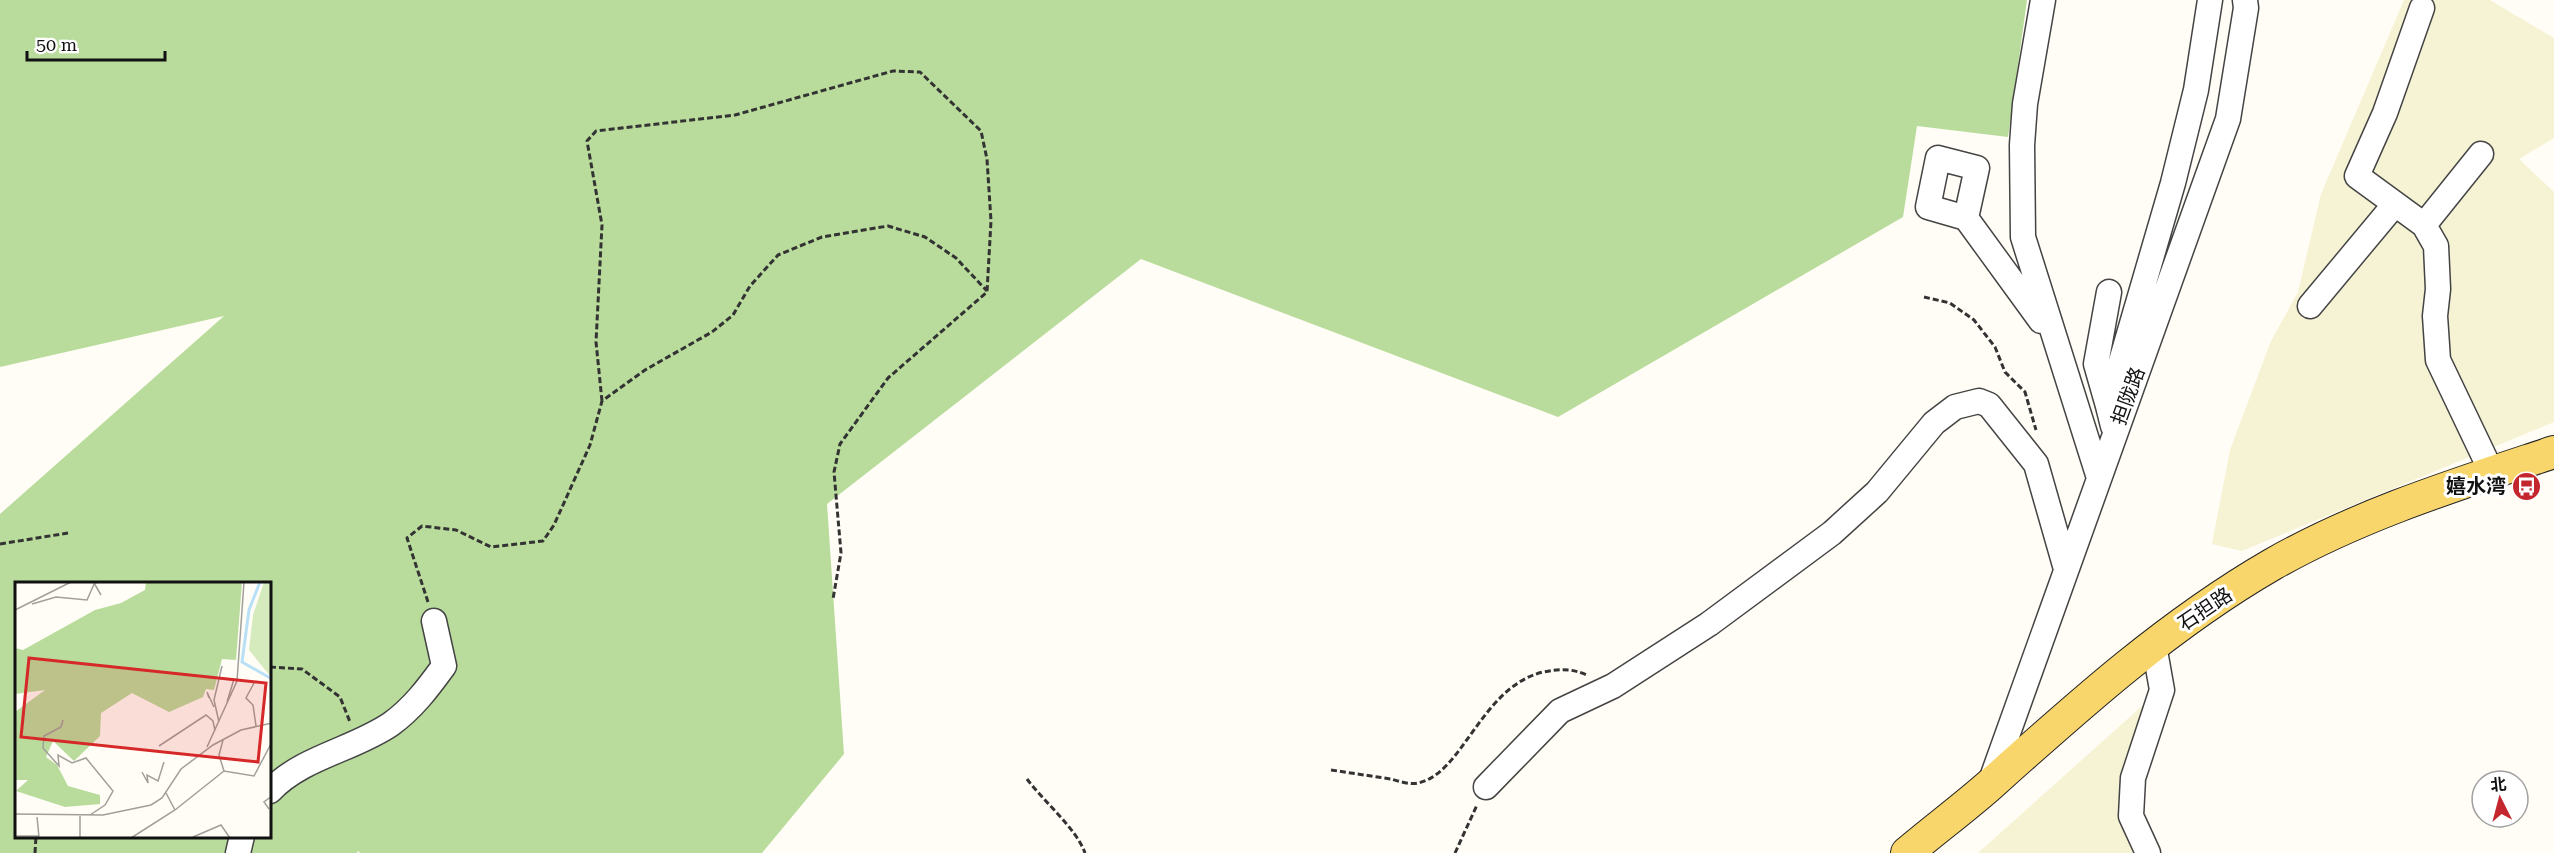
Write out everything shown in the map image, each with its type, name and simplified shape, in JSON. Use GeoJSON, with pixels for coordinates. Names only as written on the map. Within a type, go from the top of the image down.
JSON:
{"type":"FeatureCollection","features":[{"type":"Feature","properties":{"kind":"main road","name":"石担路"},"geometry":{"type":"LineString","coordinates":[[1907,853],[1989,786],[2062,719],[2154,645],[2195,614],[2272,565],[2343,528],[2554,452]]}},
{"type":"Feature","properties":{"kind":"street"},"geometry":{"type":"LineString","coordinates":[[2043,0],[2025,104],[2022,145],[2023,237],[2099,478]]}},
{"type":"Feature","properties":{"kind":"street"},"geometry":{"type":"LineString","coordinates":[[2108,406],[2173,183],[2196,90],[2210,0]]}},
{"type":"Feature","properties":{"kind":"street","name":"担陇路"},"geometry":{"type":"LineString","coordinates":[[1989,786],[2228,119],[2246,8],[2245,0]]}},
{"type":"Feature","properties":{"kind":"street"},"geometry":{"type":"LineString","coordinates":[[2422,8],[2385,113],[2357,176],[2424,225],[2436,246],[2439,271],[2435,316],[2438,360],[2492,473]]}},
{"type":"Feature","properties":{"kind":"street"},"geometry":{"type":"LineString","coordinates":[[2424,225],[2481,154]]}},
{"type":"Feature","properties":{"kind":"street"},"geometry":{"type":"LineString","coordinates":[[2310,306],[2395,204]]}},
{"type":"Feature","properties":{"kind":"street"},"geometry":{"type":"LineString","coordinates":[[1966,218],[2055,339]]}},
{"type":"Feature","properties":{"kind":"street"},"geometry":{"type":"LineString","coordinates":[[2109,292],[2096,364],[2115,434]]}},
{"type":"Feature","properties":{"kind":"street"},"geometry":{"type":"LineString","coordinates":[[1486,787],[1560,711],[1614,687],[1709,624],[1832,533],[1877,492],[1934,423],[1955,407],[1979,400],[1989,405],[2036,464],[2066,569]]}},
{"type":"Feature","properties":{"kind":"street"},"geometry":{"type":"LineString","coordinates":[[272,789],[284,776],[390,725],[420,699],[444,666],[434,621]]}},
{"type":"Feature","properties":{"kind":"street"},"geometry":{"type":"LineString","coordinates":[[2148,853],[2131,816],[2133,778],[2162,690],[2154,645]]}},
{"type":"Feature","properties":{"kind":"street"},"geometry":{"type":"LineString","coordinates":[[238,853],[242,838]]}},
{"type":"Feature","properties":{"kind":"path"},"geometry":{"type":"LineString","coordinates":[[434,621],[407,538],[422,526],[456,530],[491,547],[543,541],[554,525],[590,445],[602,401],[596,342],[602,225],[587,141],[596,131],[735,115],[893,71],[920,72],[981,130],[987,159],[991,221],[987,292],[888,378],[840,444],[834,472],[841,553],[834,598]]}},
{"type":"Feature","properties":{"kind":"path"},"geometry":{"type":"LineString","coordinates":[[602,401],[645,370],[711,332],[733,315],[750,286],[778,255],[822,237],[888,226],[925,237],[956,258],[987,292]]}},
{"type":"Feature","properties":{"kind":"path"},"geometry":{"type":"LineString","coordinates":[[1924,297],[1950,303],[1974,320],[1995,347],[2005,372],[2025,392],[2036,428],[2029,454]]}},
{"type":"Feature","properties":{"kind":"path"},"geometry":{"type":"LineString","coordinates":[[0,544],[68,533]]}},
{"type":"Feature","properties":{"kind":"path"},"geometry":{"type":"LineString","coordinates":[[272,667],[302,669],[340,697],[357,741]]}},
{"type":"Feature","properties":{"kind":"path"},"geometry":{"type":"LineString","coordinates":[[1331,770],[1417,784],[1437,774],[1459,750],[1484,714],[1508,689],[1533,675],[1562,668],[1580,671],[1614,687]]}},
{"type":"Feature","properties":{"kind":"path"},"geometry":{"type":"LineString","coordinates":[[1027,779],[1044,802],[1069,826],[1085,853]]}},
{"type":"Feature","properties":{"kind":"path"},"geometry":{"type":"LineString","coordinates":[[1455,853],[1486,787]]}},
{"type":"Feature","properties":{"kind":"path"},"geometry":{"type":"LineString","coordinates":[[35,853],[36,838]]}},
{"type":"Feature","properties":{"kind":"shaded area"},"geometry":{"type":"Polygon","coordinates":[[[2404,0],[2490,0],[2554,38],[2554,138],[2519,159],[2554,192],[2554,422],[2242,551],[2212,544],[2230,450],[2271,341],[2298,292],[2321,194],[2404,0]]]}},
{"type":"Feature","properties":{"kind":"shaded area"},"geometry":{"type":"Polygon","coordinates":[[[2151,698],[2124,811],[2141,853],[1978,853],[2151,698]]]}},
{"type":"Feature","properties":{"kind":"green space"},"geometry":{"type":"Polygon","coordinates":[[[0,0],[2027,0],[2008,137],[1917,126],[1903,217],[1558,417],[1141,259],[827,504],[844,754],[762,853],[360,853],[358,851],[357,853],[0,853],[0,514],[224,316],[0,367],[0,0]]]}},
{"type":"Feature","properties":{"kind":"place","name":"嬉水湾"},"geometry":{"type":"Point","coordinates":[2527,486]}}]}
